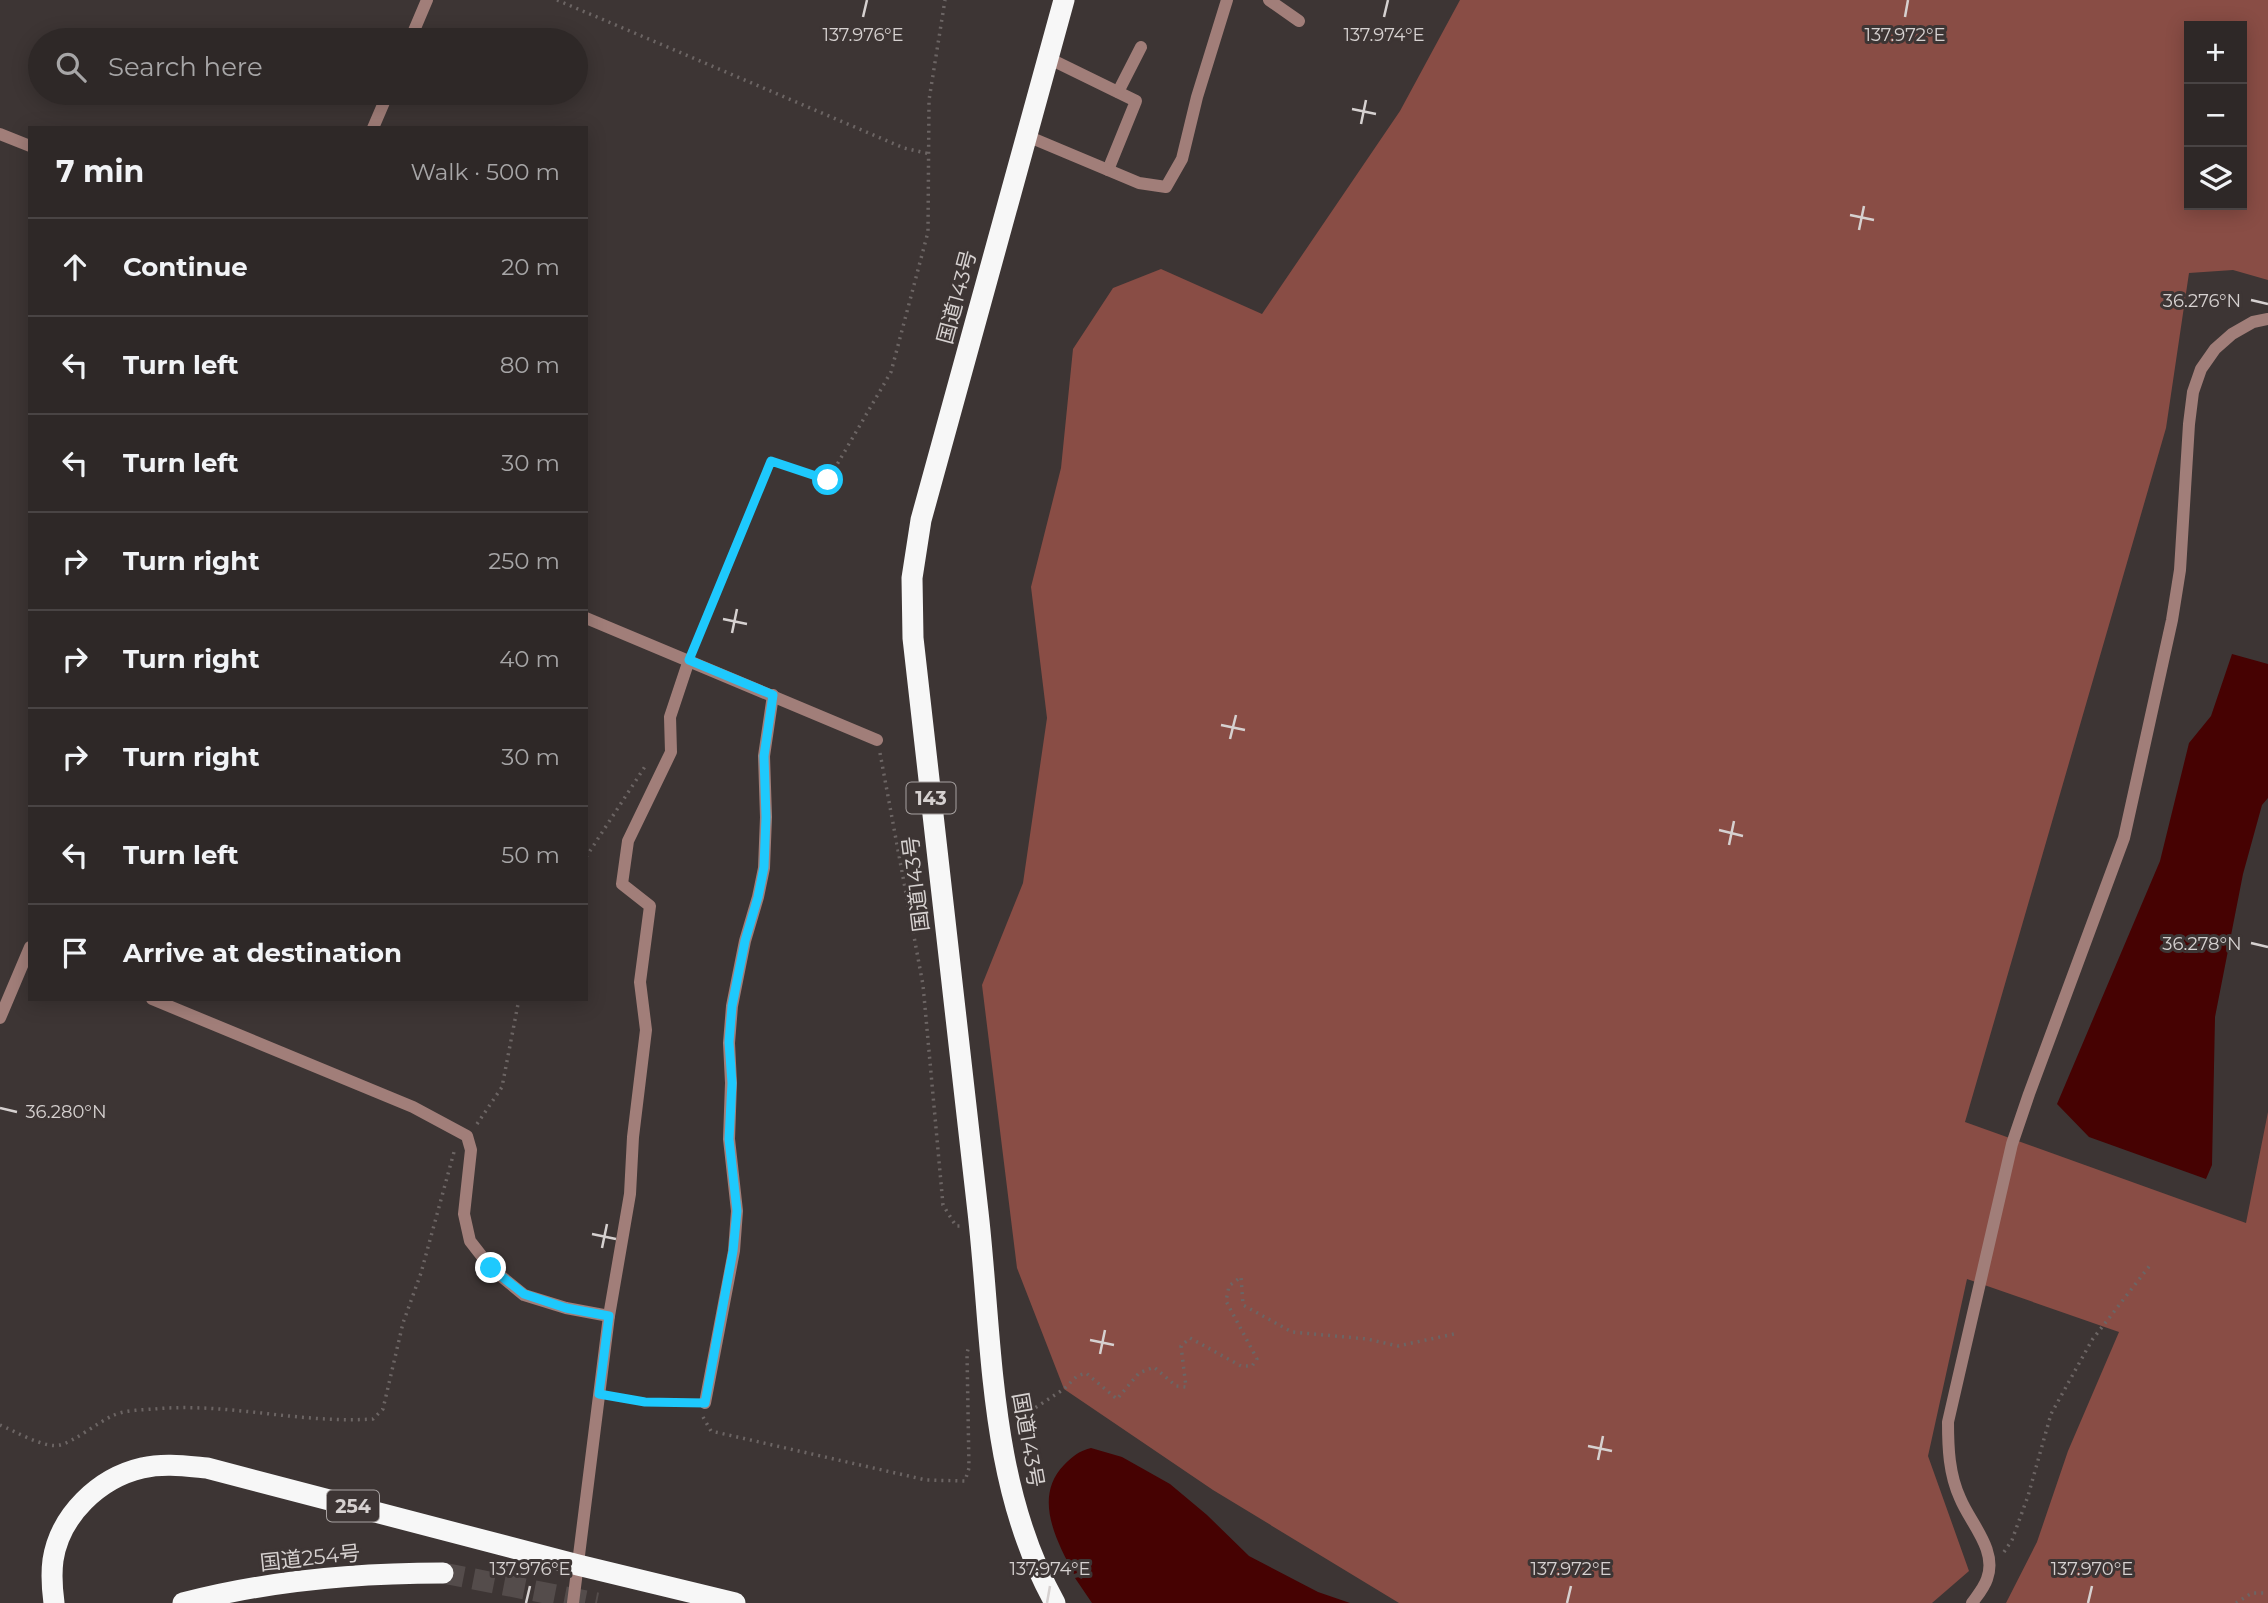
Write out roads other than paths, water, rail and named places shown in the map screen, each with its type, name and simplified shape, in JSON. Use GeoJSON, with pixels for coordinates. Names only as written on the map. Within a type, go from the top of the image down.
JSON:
{"type":"FeatureCollection","features":[{"type":"Feature","properties":{"kind":"highway","name":"国道143号"},"geometry":{"type":"LineString","coordinates":[[1055,1603],[1033,1559],[1016,1512],[999,1432],[980,1228],[913,638],[912,578],[921,520],[1064,0]]}},
{"type":"Feature","properties":{"kind":"highway","name":"254"},"geometry":{"type":"LineString","coordinates":[[54,1603],[51,1582],[53,1558],[62,1532],[77,1508],[96,1490],[119,1475],[144,1467],[173,1464],[207,1468],[735,1603]]}},
{"type":"Feature","properties":{"kind":"highway","name":"国道254号"},"geometry":{"type":"LineString","coordinates":[[184,1603],[264,1586],[394,1573],[443,1573]]}},
{"type":"Feature","properties":{"kind":"street"},"geometry":{"type":"LineString","coordinates":[[415,28],[427,0]]}},
{"type":"Feature","properties":{"kind":"street"},"geometry":{"type":"LineString","coordinates":[[1027,136],[1139,183],[1166,187],[1182,159],[1197,97],[1227,0]]}},
{"type":"Feature","properties":{"kind":"street"},"geometry":{"type":"LineString","coordinates":[[1269,0],[1299,21]]}},
{"type":"Feature","properties":{"kind":"street"},"geometry":{"type":"LineString","coordinates":[[1118,92],[1141,47]]}},
{"type":"Feature","properties":{"kind":"street"},"geometry":{"type":"LineString","coordinates":[[1048,58],[1136,101],[1108,170]]}},
{"type":"Feature","properties":{"kind":"street"},"geometry":{"type":"LineString","coordinates":[[374,126],[383,105]]}},
{"type":"Feature","properties":{"kind":"street"},"geometry":{"type":"LineString","coordinates":[[0,134],[28,145]]}},
{"type":"Feature","properties":{"kind":"street"},"geometry":{"type":"LineString","coordinates":[[1972,1603],[1987,1580],[1987,1549],[1960,1498],[1951,1471],[1948,1422],[2012,1144],[2124,838],[2172,620],[2180,570],[2193,392],[2201,369],[2215,349],[2242,328],[2268,319]]}},
{"type":"Feature","properties":{"kind":"street"},"geometry":{"type":"LineString","coordinates":[[588,619],[877,740]]}},
{"type":"Feature","properties":{"kind":"street"},"geometry":{"type":"LineString","coordinates":[[573,1603],[609,1316],[630,1194],[633,1138],[646,1030],[640,982],[650,906],[622,884],[628,841],[671,752],[670,717],[689,660]]}},
{"type":"Feature","properties":{"kind":"street"},"geometry":{"type":"LineString","coordinates":[[705,1403],[733,1251],[737,1211],[729,1139],[732,1083],[729,1042],[732,1006],[745,941],[764,867],[764,756],[773,695]]}},
{"type":"Feature","properties":{"kind":"street"},"geometry":{"type":"LineString","coordinates":[[0,1018],[28,953]]}},
{"type":"Feature","properties":{"kind":"street"},"geometry":{"type":"LineString","coordinates":[[157,1001],[413,1107],[467,1136],[471,1150],[464,1214],[470,1241],[491,1268],[524,1294],[566,1308],[609,1316]]}},
{"type":"Feature","properties":{"kind":"tunnel"},"geometry":{"type":"LineString","coordinates":[[443,1573],[597,1603]]}}]}
